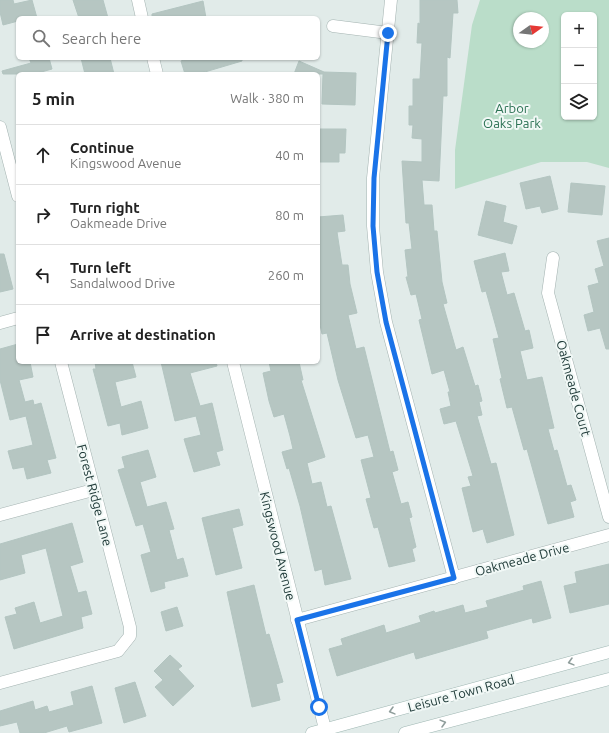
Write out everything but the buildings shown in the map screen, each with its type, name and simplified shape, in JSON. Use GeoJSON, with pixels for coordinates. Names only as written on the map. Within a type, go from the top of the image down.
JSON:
{"type":"FeatureCollection","features":[{"type":"Feature","properties":{"kind":"street"},"geometry":{"type":"LineString","coordinates":[[138,0],[142,16]]}},
{"type":"Feature","properties":{"kind":"street"},"geometry":{"type":"LineString","coordinates":[[392,0],[374,178],[373,226],[377,272],[386,322],[454,578]]}},
{"type":"Feature","properties":{"kind":"street"},"geometry":{"type":"LineString","coordinates":[[333,26],[388,33]]}},
{"type":"Feature","properties":{"kind":"street"},"geometry":{"type":"LineString","coordinates":[[154,60],[156,72]]}},
{"type":"Feature","properties":{"kind":"street"},"geometry":{"type":"LineString","coordinates":[[0,127],[16,188]]}},
{"type":"Feature","properties":{"kind":"street","name":"Oakmeade Court"},"geometry":{"type":"LineString","coordinates":[[553,258],[548,293],[609,517]]}},
{"type":"Feature","properties":{"kind":"street"},"geometry":{"type":"LineString","coordinates":[[0,323],[16,319]]}},
{"type":"Feature","properties":{"kind":"street","name":"Forest Ridge Lane"},"geometry":{"type":"LineString","coordinates":[[0,683],[118,652],[130,636],[130,627],[61,364]]}},
{"type":"Feature","properties":{"kind":"street","name":"Kingswood Avenue"},"geometry":{"type":"LineString","coordinates":[[233,364],[297,620],[323,731]]}},
{"type":"Feature","properties":{"kind":"street"},"geometry":{"type":"LineString","coordinates":[[0,515],[93,490]]}},
{"type":"Feature","properties":{"kind":"street","name":"Oakmeade Drive"},"geometry":{"type":"LineString","coordinates":[[297,620],[609,535]]}},
{"type":"Feature","properties":{"kind":"street","name":"Leisure Town Road"},"geometry":{"type":"LineString","coordinates":[[312,733],[609,652]]}},
{"type":"Feature","properties":{"kind":"street","name":"Leisure Town Road"},"geometry":{"type":"LineString","coordinates":[[405,733],[609,679]]}},
{"type":"Feature","properties":{"kind":"green space","name":"Arbor Oaks Park"},"geometry":{"type":"Polygon","coordinates":[[[480,0],[609,0],[609,168],[587,162],[541,162],[455,189],[455,150],[472,25],[480,0]]]}},
{"type":"Feature","properties":{"kind":"route"},"geometry":{"type":"LineString","coordinates":[[319,707],[297,620],[454,578],[386,322],[377,272],[373,226],[374,178],[388,33]]}}]}
